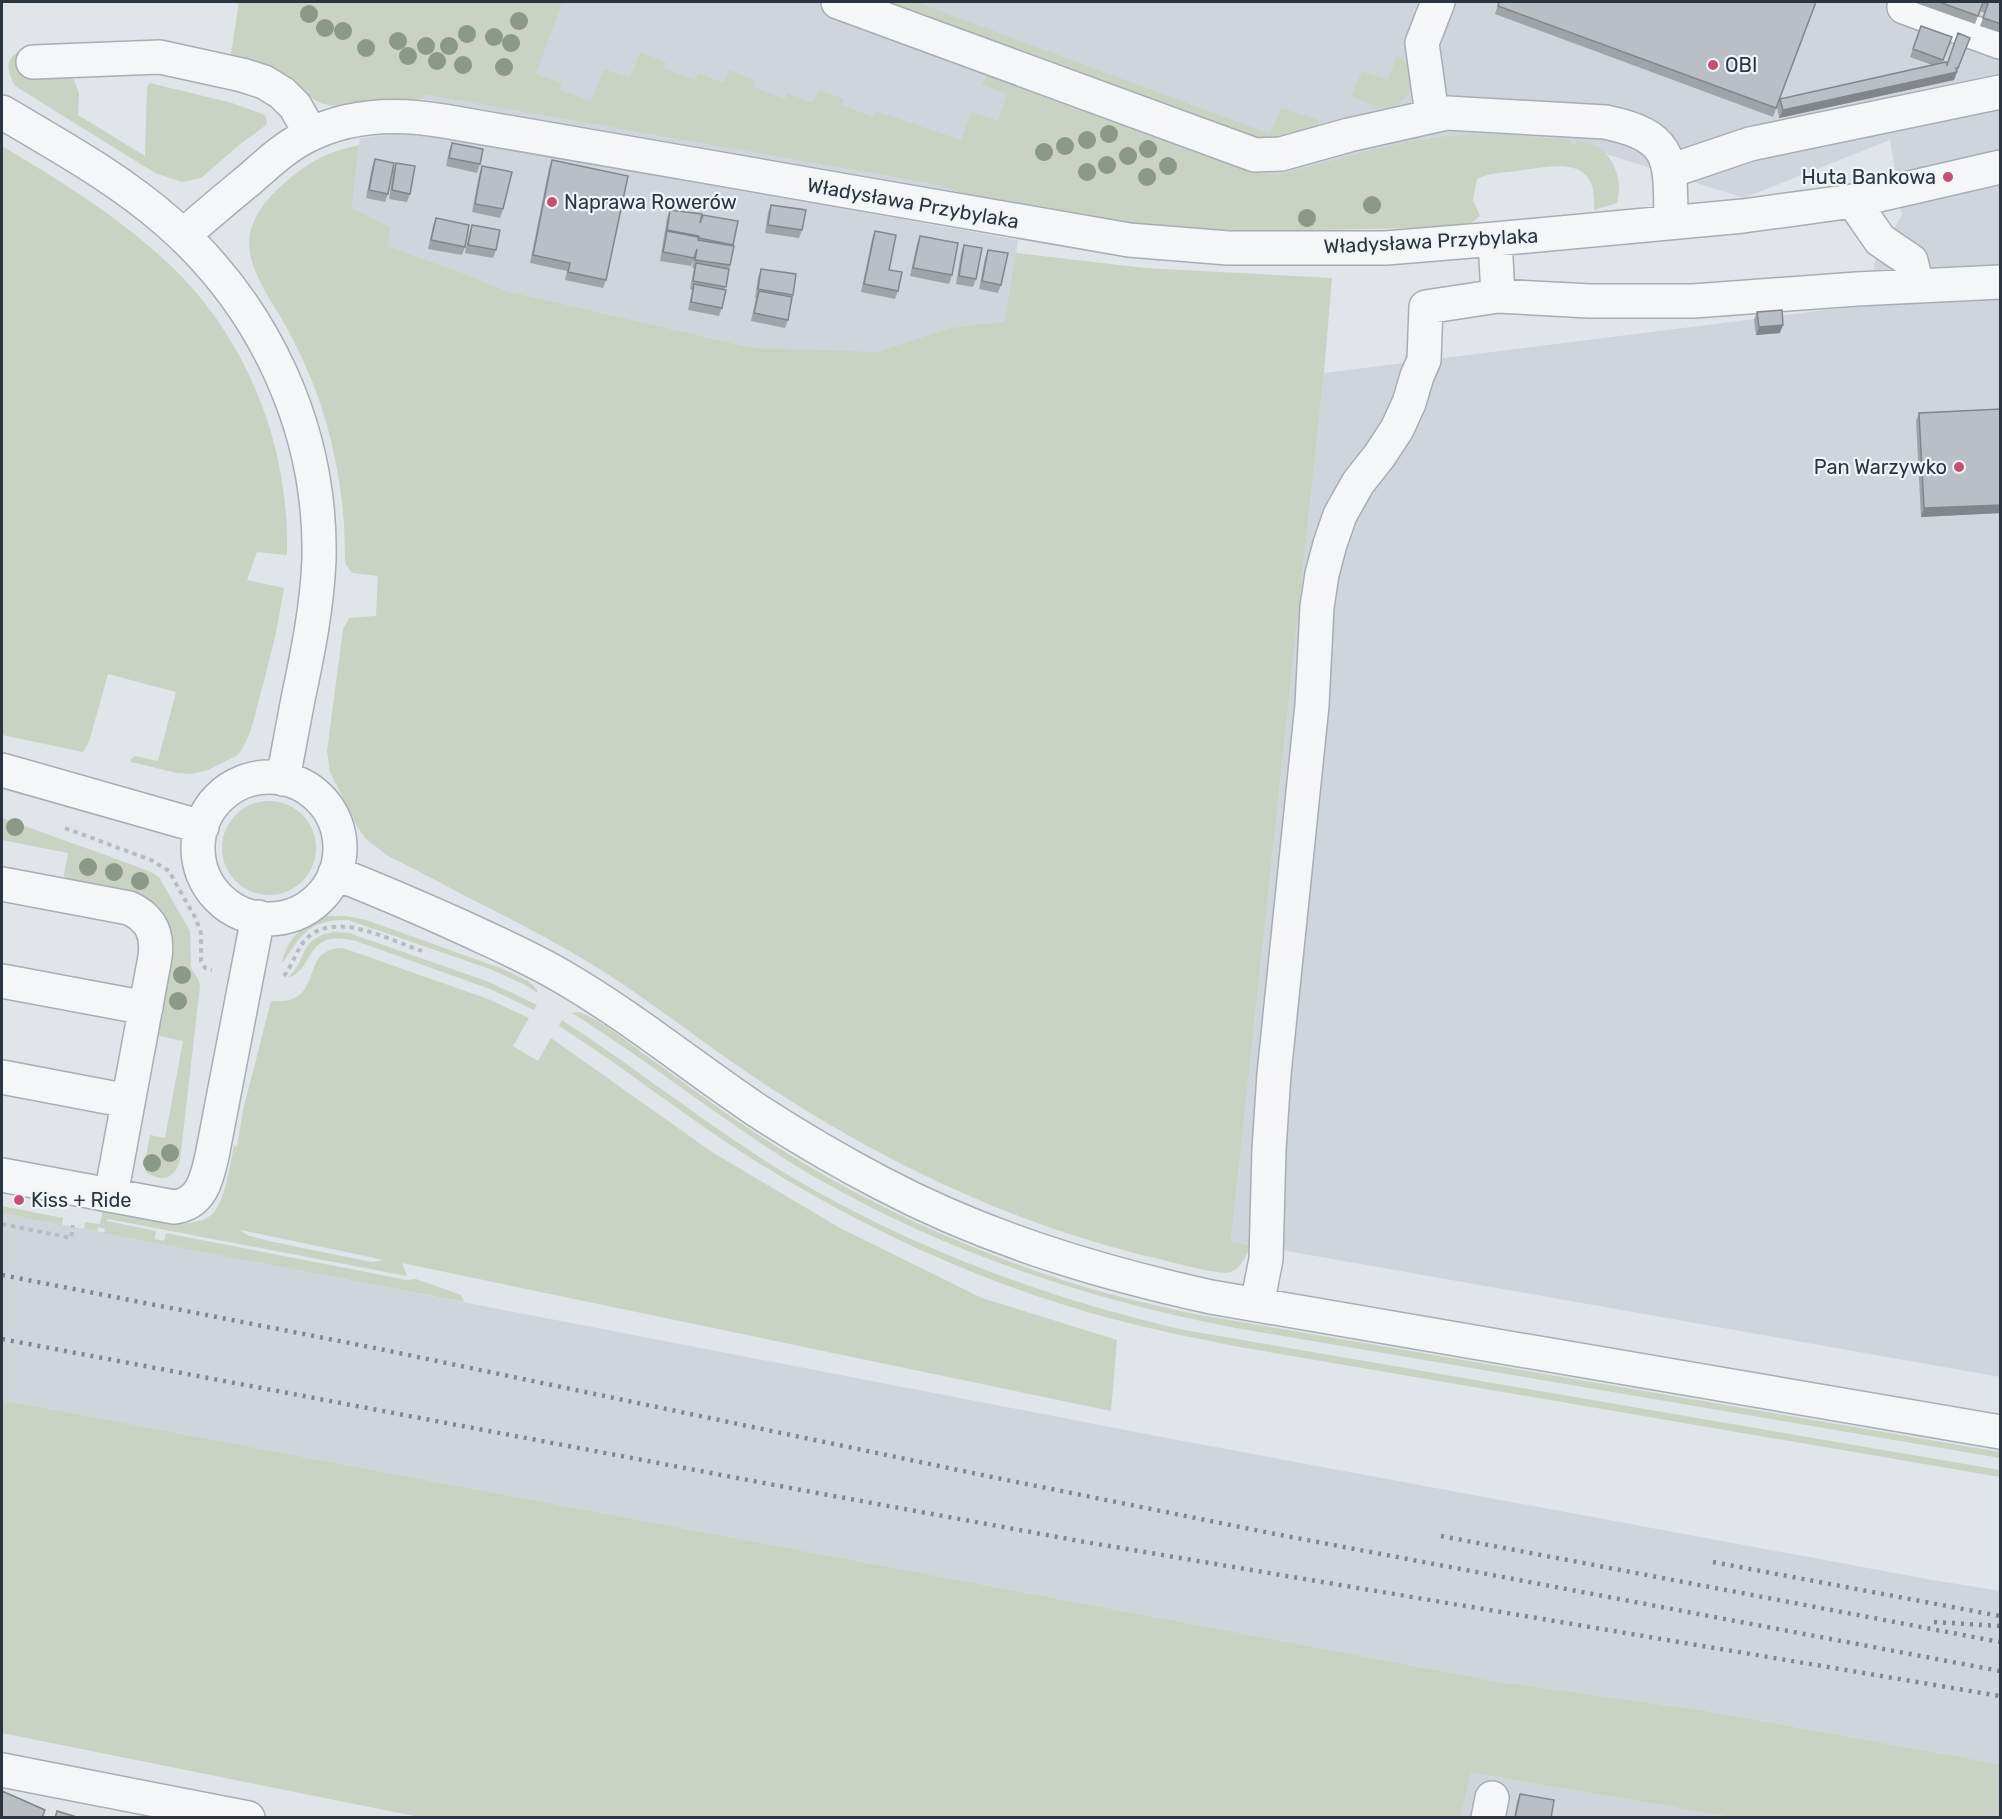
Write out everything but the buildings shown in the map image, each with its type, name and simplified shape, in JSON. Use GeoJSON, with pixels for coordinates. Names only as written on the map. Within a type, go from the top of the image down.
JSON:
{"type":"FeatureCollection","features":[{"type":"Feature","properties":{"kind":"street"},"geometry":{"type":"LineString","coordinates":[[838,2],[1256,155],[1281,154],[1432,115],[1459,113],[1605,122],[1626,126],[1644,133],[1665,155],[1670,171],[1671,222]]}},
{"type":"Feature","properties":{"kind":"street"},"geometry":{"type":"LineString","coordinates":[[1432,115],[1422,42],[1438,2]]}},
{"type":"Feature","properties":{"kind":"street"},"geometry":{"type":"LineString","coordinates":[[1904,7],[2001,42]]}},
{"type":"Feature","properties":{"kind":"street"},"geometry":{"type":"LineString","coordinates":[[33,62],[160,57],[242,75],[264,82],[282,93],[295,106],[311,134]]}},
{"type":"Feature","properties":{"kind":"street"},"geometry":{"type":"LineString","coordinates":[[1670,171],[1750,144],[2001,92]]}},
{"type":"Feature","properties":{"kind":"street"},"geometry":{"type":"LineString","coordinates":[[2,112],[110,177],[183,236],[225,281],[240,301],[278,365],[295,408],[310,463],[319,557],[312,634],[283,779]]}},
{"type":"Feature","properties":{"kind":"street","name":"Władysława Przybylaka"},"geometry":{"type":"LineString","coordinates":[[183,236],[275,157],[311,134],[342,123],[402,116],[428,118],[1129,240],[1228,248],[1386,248],[1743,216],[1853,201],[2001,167]]}},
{"type":"Feature","properties":{"kind":"street"},"geometry":{"type":"LineString","coordinates":[[1853,201],[1880,240],[1911,261],[1917,285]]}},
{"type":"Feature","properties":{"kind":"street"},"geometry":{"type":"LineString","coordinates":[[1495,239],[1498,296]]}},
{"type":"Feature","properties":{"kind":"street"},"geometry":{"type":"LineString","coordinates":[[1257,1305],[1266,1259],[1274,1074],[1310,727],[1317,607],[1322,574],[1340,515],[1358,483],[1397,429],[1409,403],[1424,360],[1426,308],[1498,296],[1590,301],[1694,301],[1917,285],[2001,282]]}},
{"type":"Feature","properties":{"kind":"street"},"geometry":{"type":"LineString","coordinates":[[2,770],[202,827]]}},
{"type":"Feature","properties":{"kind":"street"},"geometry":{"type":"LineString","coordinates":[[260,778],[283,779],[303,786],[326,805],[334,818],[338,832],[339,862],[327,889],[318,900],[298,913],[275,919],[258,917],[229,906],[220,899],[206,879],[199,857],[202,827],[220,797],[232,788],[260,778]]}},
{"type":"Feature","properties":{"kind":"street"},"geometry":{"type":"LineString","coordinates":[[335,873],[416,906],[542,965],[610,1006],[797,1136],[883,1184],[1017,1243],[1112,1274],[1188,1292],[2001,1432]]}},
{"type":"Feature","properties":{"kind":"street"},"geometry":{"type":"LineString","coordinates":[[2,884],[121,906],[136,911],[146,918],[154,931],[156,947],[111,1195]]}},
{"type":"Feature","properties":{"kind":"street"},"geometry":{"type":"LineString","coordinates":[[2,1175],[169,1206],[180,1206],[197,1195],[206,1182],[258,917]]}},
{"type":"Feature","properties":{"kind":"street"},"geometry":{"type":"LineString","coordinates":[[2,981],[146,1008]]}},
{"type":"Feature","properties":{"kind":"street"},"geometry":{"type":"LineString","coordinates":[[2,1077],[128,1101]]}},
{"type":"Feature","properties":{"kind":"street"},"geometry":{"type":"LineString","coordinates":[[2,1770],[248,1818]]}},
{"type":"Feature","properties":{"kind":"path"},"geometry":{"type":"LineString","coordinates":[[2,1224],[71,1238],[73,1227]]}},
{"type":"Feature","properties":{"kind":"shaded area"},"geometry":{"type":"Polygon","coordinates":[[[239,2],[2000,2],[2000,1377],[1231,1241],[1324,373],[1876,305],[1874,263],[1902,215],[1890,140],[1744,198],[1597,151],[1156,207],[971,194],[332,83],[335,66],[232,49],[239,2]]]}},
{"type":"Feature","properties":{"kind":"shaded area"},"geometry":{"type":"Polygon","coordinates":[[[394,134],[437,137],[1018,240],[1006,321],[949,328],[878,353],[754,348],[507,291],[388,246],[352,208],[360,138],[394,134]]]}},
{"type":"Feature","properties":{"kind":"shaded area"},"geometry":{"type":"Polygon","coordinates":[[[2,1213],[1172,1439],[2000,1591],[2000,1764],[1701,1710],[1500,1682],[2,1400],[2,1213]]]}},
{"type":"Feature","properties":{"kind":"shaded area"},"geometry":{"type":"Polygon","coordinates":[[[1470,1773],[1731,1817],[1460,1818],[1470,1773]]]}},
{"type":"Feature","properties":{"kind":"green space"},"geometry":{"type":"Polygon","coordinates":[[[239,2],[562,2],[536,74],[562,83],[560,90],[591,101],[604,69],[630,78],[640,52],[666,62],[663,68],[695,80],[698,73],[724,83],[729,70],[755,80],[753,87],[785,99],[787,93],[813,103],[819,90],[844,99],[842,105],[873,117],[876,111],[961,140],[971,112],[998,121],[1007,94],[981,84],[988,76],[1241,169],[1261,174],[1279,174],[1386,147],[1429,139],[1466,135],[1511,135],[1571,140],[1571,144],[1576,145],[1577,140],[1588,142],[1605,153],[1612,161],[1619,192],[1617,203],[1594,210],[1594,193],[1590,181],[1574,168],[1562,166],[1493,174],[1477,179],[1473,200],[1480,216],[1469,225],[1460,227],[1218,232],[1166,229],[970,196],[940,185],[424,94],[423,99],[375,100],[338,106],[324,104],[312,98],[280,71],[231,54],[239,2]]]}},
{"type":"Feature","properties":{"kind":"green space"},"geometry":{"type":"Polygon","coordinates":[[[889,2],[916,2],[1270,134],[1281,108],[1318,120],[1320,127],[1280,138],[1255,137],[889,2]]]}},
{"type":"Feature","properties":{"kind":"green space"},"geometry":{"type":"Polygon","coordinates":[[[27,47],[74,80],[79,93],[78,115],[145,156],[147,87],[150,83],[232,103],[265,115],[267,122],[201,178],[182,182],[155,173],[15,86],[9,72],[9,62],[15,54],[27,47]]]}},
{"type":"Feature","properties":{"kind":"green space"},"geometry":{"type":"Polygon","coordinates":[[[1397,56],[1405,61],[1412,76],[1412,84],[1404,99],[1397,104],[1383,107],[1351,96],[1362,71],[1388,80],[1397,56]]]}},
{"type":"Feature","properties":{"kind":"green space"},"geometry":{"type":"Polygon","coordinates":[[[359,145],[352,208],[390,228],[388,246],[507,291],[754,348],[878,352],[949,328],[1005,321],[1016,253],[1145,268],[1332,278],[1324,373],[1231,1241],[1250,1245],[1244,1260],[1235,1270],[1226,1273],[1198,1269],[1111,1247],[1009,1212],[912,1169],[864,1144],[772,1089],[585,960],[388,856],[366,839],[358,828],[330,772],[327,751],[343,629],[349,618],[376,616],[378,576],[352,573],[346,565],[341,493],[325,417],[298,349],[258,277],[249,243],[252,225],[262,207],[280,187],[316,160],[359,145]]]}},
{"type":"Feature","properties":{"kind":"green space"},"geometry":{"type":"Polygon","coordinates":[[[2,146],[69,187],[112,217],[172,267],[216,318],[234,346],[263,407],[280,472],[286,517],[287,555],[257,552],[247,580],[284,588],[276,633],[250,733],[236,756],[208,770],[192,774],[177,773],[131,762],[135,756],[158,761],[176,692],[108,674],[89,742],[83,752],[2,735],[2,146]]]}},
{"type":"Feature","properties":{"kind":"green space"},"geometry":{"type":"Polygon","coordinates":[[[269,801],[287,805],[302,815],[312,830],[316,848],[312,866],[302,881],[287,891],[269,895],[251,891],[236,881],[226,866],[222,848],[226,830],[236,815],[251,805],[269,801]]]}},
{"type":"Feature","properties":{"kind":"green space"},"geometry":{"type":"Polygon","coordinates":[[[2,818],[151,872],[159,877],[190,931],[191,968],[200,986],[180,1160],[175,1171],[167,1177],[157,1177],[146,1172],[145,1162],[150,1135],[165,1138],[183,1041],[156,1033],[170,958],[171,933],[168,921],[163,911],[154,903],[141,897],[65,880],[68,853],[2,840],[2,818]]]}},
{"type":"Feature","properties":{"kind":"green space"},"geometry":{"type":"Polygon","coordinates":[[[326,916],[346,916],[366,920],[503,969],[528,981],[538,993],[490,969],[348,920],[326,922],[310,929],[282,962],[292,939],[310,923],[326,916]]]}},
{"type":"Feature","properties":{"kind":"green space"},"geometry":{"type":"Polygon","coordinates":[[[334,932],[349,933],[489,982],[537,1005],[534,1010],[490,989],[356,941],[339,938],[319,944],[297,973],[287,978],[298,965],[308,945],[322,935],[334,932]]]}},
{"type":"Feature","properties":{"kind":"green space"},"geometry":{"type":"Polygon","coordinates":[[[343,948],[488,999],[529,1018],[513,1046],[538,1061],[551,1038],[712,1152],[840,1228],[982,1298],[1117,1340],[1111,1411],[402,1263],[407,1276],[108,1219],[107,1221],[156,1231],[155,1239],[164,1241],[166,1233],[407,1280],[416,1279],[461,1295],[464,1302],[104,1233],[105,1229],[98,1227],[97,1231],[84,1229],[85,1222],[100,1224],[103,1209],[145,1219],[177,1223],[205,1219],[214,1212],[225,1190],[234,1146],[237,1147],[243,1110],[271,1001],[289,1000],[300,995],[320,957],[329,950],[343,948]],[[240,1230],[247,1235],[269,1241],[372,1262],[384,1260],[240,1230]]]}},
{"type":"Feature","properties":{"kind":"green space"},"geometry":{"type":"Polygon","coordinates":[[[579,1012],[615,1032],[755,1133],[840,1184],[949,1237],[1062,1280],[1194,1314],[2000,1452],[2000,1458],[1236,1328],[1182,1317],[1074,1288],[970,1252],[869,1206],[820,1180],[756,1140],[572,1013],[579,1012]]]}},
{"type":"Feature","properties":{"kind":"green space"},"geometry":{"type":"Polygon","coordinates":[[[562,1020],[755,1154],[830,1199],[878,1224],[977,1267],[1079,1302],[1184,1330],[2000,1470],[2000,1477],[1234,1346],[1164,1332],[1090,1313],[991,1280],[943,1260],[895,1238],[802,1189],[732,1146],[559,1026],[562,1020]]]}},
{"type":"Feature","properties":{"kind":"green space"},"geometry":{"type":"Polygon","coordinates":[[[2,1206],[63,1218],[62,1225],[2,1213],[2,1206]]]}},
{"type":"Feature","properties":{"kind":"green space"},"geometry":{"type":"Polygon","coordinates":[[[2,1400],[1500,1682],[1701,1710],[2000,1764],[2000,1817],[1731,1817],[1471,1773],[1460,1818],[419,1817],[2,1733],[2,1400]]]}},
{"type":"Feature","properties":{"kind":"railway"},"geometry":{"type":"LineString","coordinates":[[2,1275],[370,1347],[1270,1533],[2000,1671]]}},
{"type":"Feature","properties":{"kind":"railway"},"geometry":{"type":"LineString","coordinates":[[2,1339],[1085,1542],[2000,1696]]}},
{"type":"Feature","properties":{"kind":"railway"},"geometry":{"type":"LineString","coordinates":[[1441,1536],[2000,1642]]}},
{"type":"Feature","properties":{"kind":"railway"},"geometry":{"type":"LineString","coordinates":[[1713,1562],[2000,1616]]}},
{"type":"Feature","properties":{"kind":"railway"},"geometry":{"type":"LineString","coordinates":[[1934,1622],[2000,1626]]}},
{"type":"Feature","properties":{"kind":"place","name":"OBI"},"geometry":{"type":"Point","coordinates":[1713,65]}},
{"type":"Feature","properties":{"kind":"place","name":"Huta Bankowa"},"geometry":{"type":"Point","coordinates":[1948,177]}},
{"type":"Feature","properties":{"kind":"place","name":"Naprawa Rowerów"},"geometry":{"type":"Point","coordinates":[552,202]}},
{"type":"Feature","properties":{"kind":"place","name":"Pan Warzywko"},"geometry":{"type":"Point","coordinates":[1959,467]}},
{"type":"Feature","properties":{"kind":"place","name":"Kiss + Ride"},"geometry":{"type":"Point","coordinates":[19,1200]}}]}
